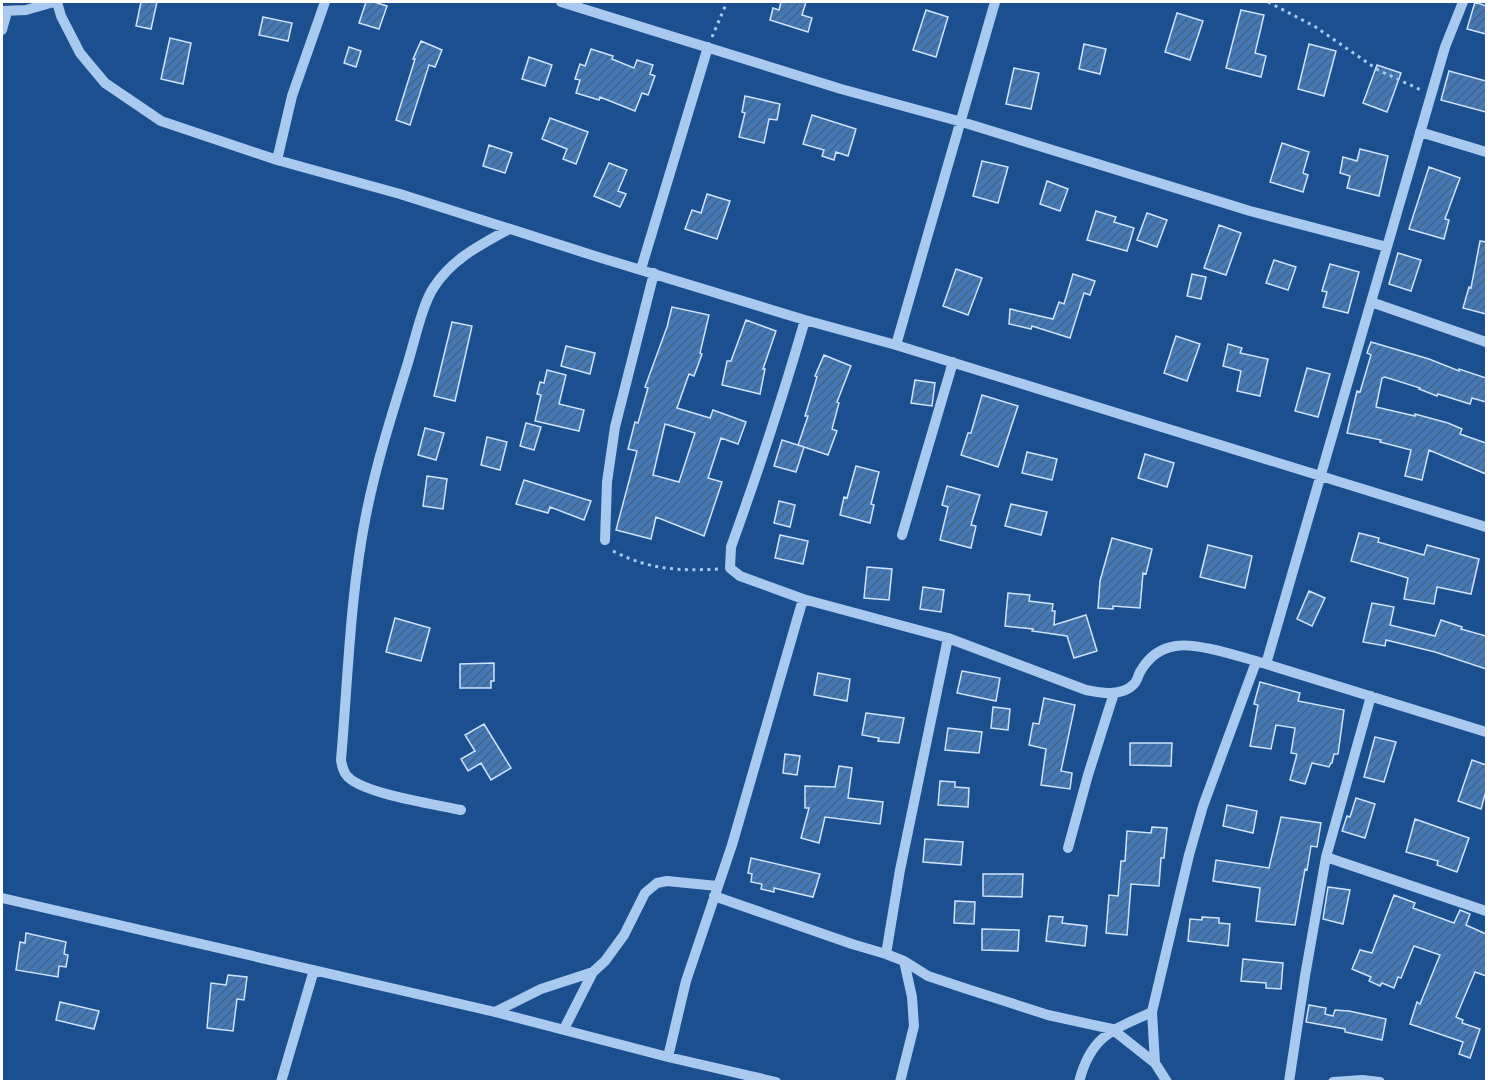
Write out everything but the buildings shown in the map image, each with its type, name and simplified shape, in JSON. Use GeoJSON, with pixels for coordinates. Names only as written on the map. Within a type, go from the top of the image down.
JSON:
{"type":"FeatureCollection","features":[{"type":"Feature","properties":{"kind":"street"},"geometry":{"type":"LineString","coordinates":[[2,30],[4,11],[26,10],[56,2],[80,53],[105,83],[161,121],[277,160],[400,194],[508,230],[1321,474],[1486,527]]}},
{"type":"Feature","properties":{"kind":"street"},"geometry":{"type":"LineString","coordinates":[[277,160],[292,96],[325,2]]}},
{"type":"Feature","properties":{"kind":"street"},"geometry":{"type":"LineString","coordinates":[[561,2],[841,89],[962,122],[1250,211],[1387,247]]}},
{"type":"Feature","properties":{"kind":"street"},"geometry":{"type":"LineString","coordinates":[[896,345],[995,2]]}},
{"type":"Feature","properties":{"kind":"street"},"geometry":{"type":"LineString","coordinates":[[1155,1063],[1152,1012],[1189,855],[1203,806],[1261,663],[1321,474],[1445,47],[1463,2]]}},
{"type":"Feature","properties":{"kind":"street"},"geometry":{"type":"LineString","coordinates":[[641,269],[708,47]]}},
{"type":"Feature","properties":{"kind":"street"},"geometry":{"type":"LineString","coordinates":[[1420,132],[1486,152]]}},
{"type":"Feature","properties":{"kind":"street"},"geometry":{"type":"LineString","coordinates":[[460,810],[358,784],[342,769],[342,748],[359,556],[366,513],[383,445],[423,315],[432,290],[443,274],[459,259],[508,230]]}},
{"type":"Feature","properties":{"kind":"street"},"geometry":{"type":"LineString","coordinates":[[604,540],[607,482],[615,427],[654,273]]}},
{"type":"Feature","properties":{"kind":"street"},"geometry":{"type":"LineString","coordinates":[[1371,303],[1486,342]]}},
{"type":"Feature","properties":{"kind":"street"},"geometry":{"type":"LineString","coordinates":[[805,320],[760,467],[731,547],[730,568],[740,576],[803,598],[948,638],[1099,693],[1114,693],[1134,684],[1147,660],[1160,651],[1176,645],[1197,647],[1261,663],[1486,732]]}},
{"type":"Feature","properties":{"kind":"street"},"geometry":{"type":"LineString","coordinates":[[902,535],[952,362]]}},
{"type":"Feature","properties":{"kind":"street"},"geometry":{"type":"LineString","coordinates":[[668,1057],[686,981],[732,845],[803,598]]}},
{"type":"Feature","properties":{"kind":"street"},"geometry":{"type":"LineString","coordinates":[[886,954],[900,870],[948,638]]}},
{"type":"Feature","properties":{"kind":"street"},"geometry":{"type":"LineString","coordinates":[[1068,848],[1114,693]]}},
{"type":"Feature","properties":{"kind":"street"},"geometry":{"type":"LineString","coordinates":[[1289,1082],[1326,857],[1371,696]]}},
{"type":"Feature","properties":{"kind":"street"},"geometry":{"type":"LineString","coordinates":[[1326,857],[1486,911]]}},
{"type":"Feature","properties":{"kind":"street"},"geometry":{"type":"LineString","coordinates":[[564,1029],[593,972],[605,961],[624,935],[645,893],[657,883],[667,881],[716,891],[852,944],[904,961],[928,976],[964,988],[1047,1015],[1112,1029],[1155,1063],[1167,1082]]}},
{"type":"Feature","properties":{"kind":"street"},"geometry":{"type":"LineString","coordinates":[[2,898],[495,1012],[668,1057],[776,1082]]}},
{"type":"Feature","properties":{"kind":"street"},"geometry":{"type":"LineString","coordinates":[[900,1082],[914,1026],[912,997],[904,961]]}},
{"type":"Feature","properties":{"kind":"street"},"geometry":{"type":"LineString","coordinates":[[281,1082],[314,970]]}},
{"type":"Feature","properties":{"kind":"street"},"geometry":{"type":"LineString","coordinates":[[495,1012],[541,989],[593,972]]}},
{"type":"Feature","properties":{"kind":"street"},"geometry":{"type":"LineString","coordinates":[[1079,1082],[1086,1059],[1096,1044],[1112,1029],[1152,1012]]}},
{"type":"Feature","properties":{"kind":"street"},"geometry":{"type":"LineString","coordinates":[[1333,1082],[1362,1080],[1380,1082]]}},
{"type":"Feature","properties":{"kind":"path"},"geometry":{"type":"LineString","coordinates":[[708,47],[727,2]]}},
{"type":"Feature","properties":{"kind":"path"},"geometry":{"type":"LineString","coordinates":[[1268,2],[1314,26],[1378,69],[1431,95]]}},
{"type":"Feature","properties":{"kind":"path"},"geometry":{"type":"LineString","coordinates":[[604,540],[609,549],[648,566],[685,570],[730,568]]}}]}
